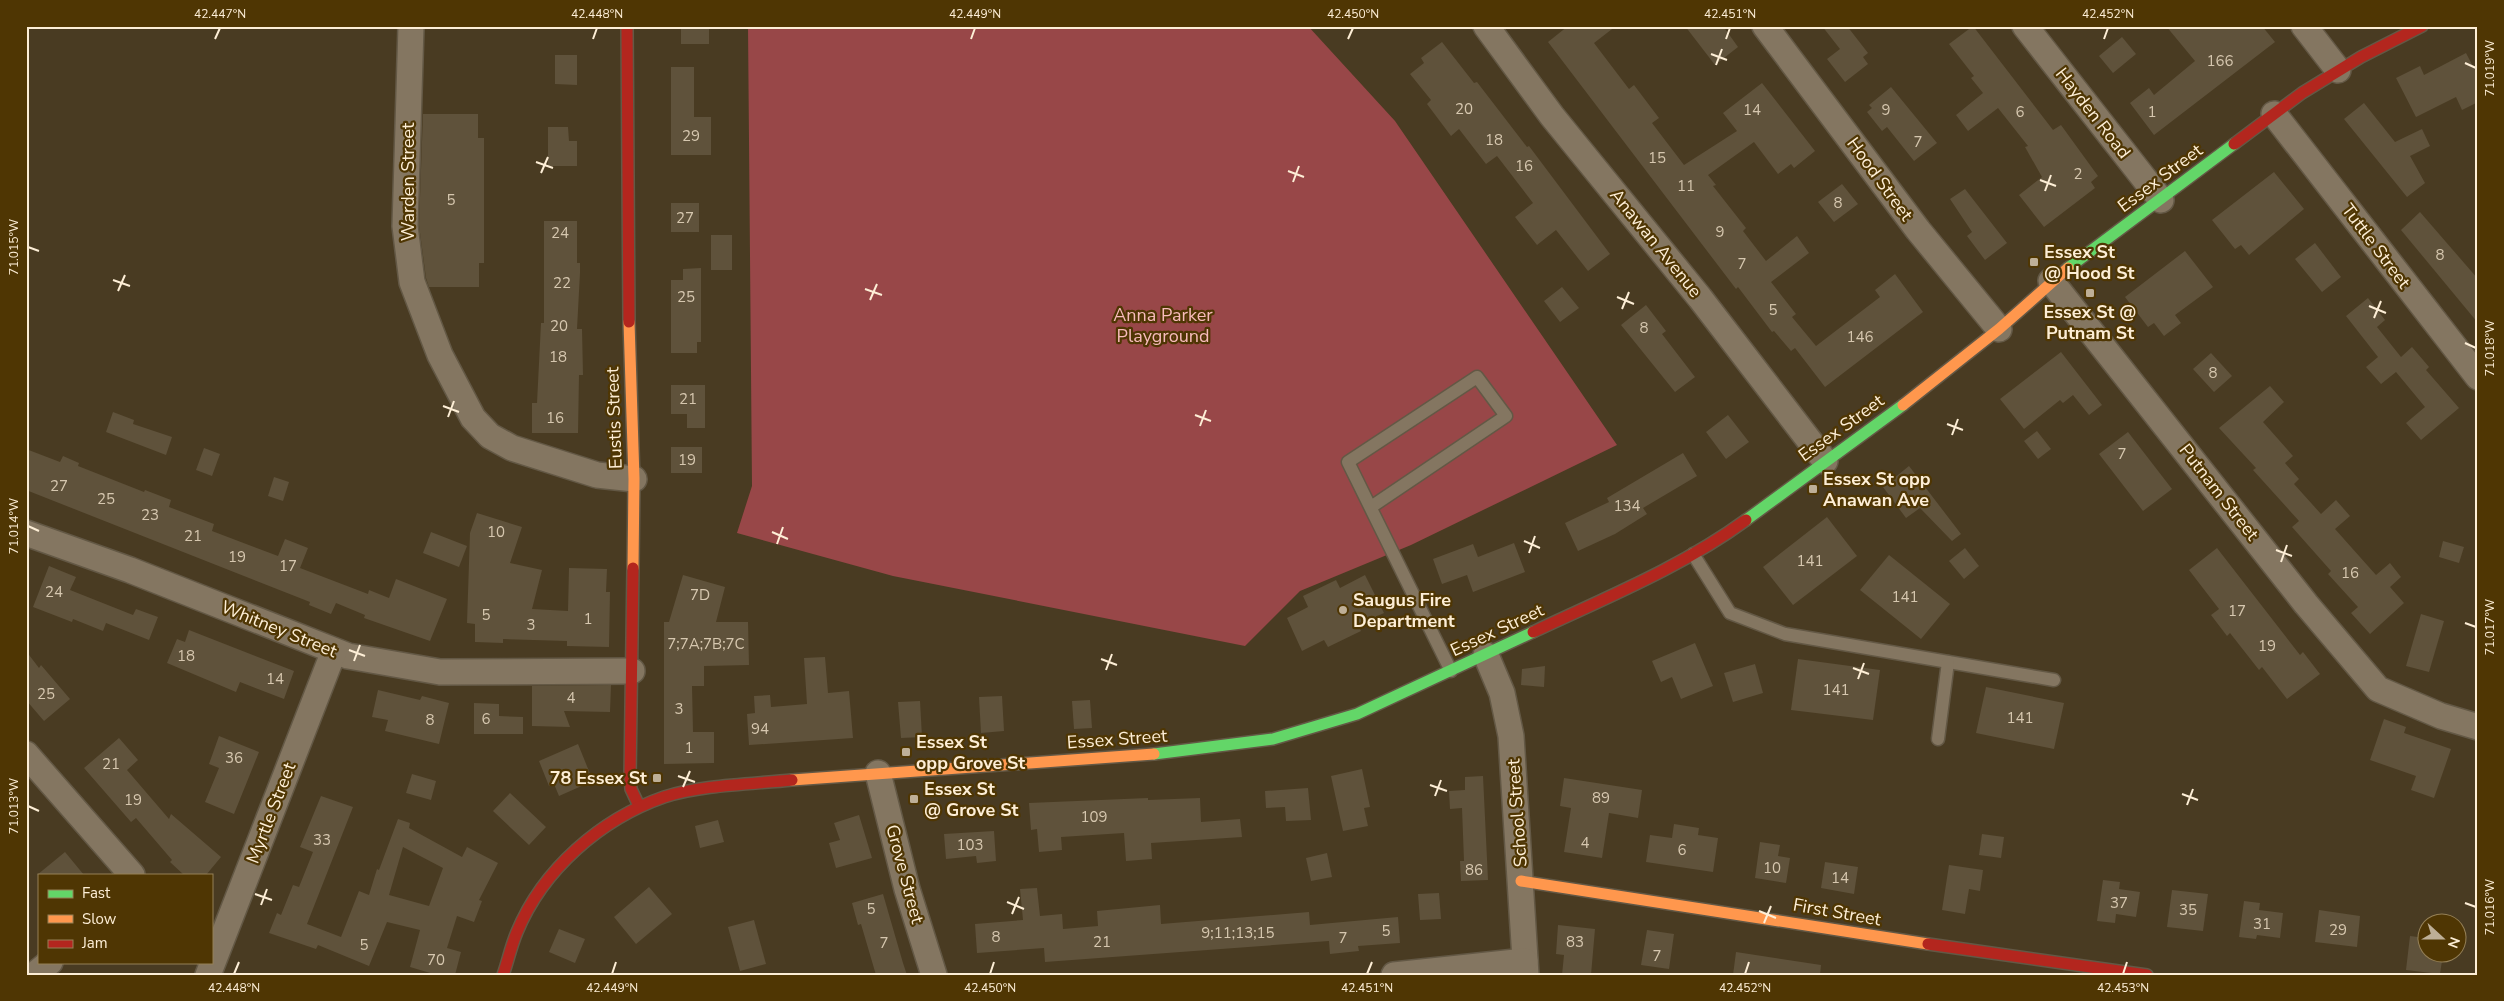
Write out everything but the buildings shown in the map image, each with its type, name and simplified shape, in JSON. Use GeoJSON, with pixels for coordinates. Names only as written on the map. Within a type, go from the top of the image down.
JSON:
{"type":"FeatureCollection","features":[{"type":"Feature","properties":{"kind":"main road","name":"Eustis Street"},"geometry":{"type":"LineString","coordinates":[[627,26],[628,293],[634,479],[630,777],[631,788],[639,806]]}},
{"type":"Feature","properties":{"kind":"main road","name":"Essex Street"},"geometry":{"type":"LineString","coordinates":[[503,975],[517,932],[528,910],[559,867],[596,832],[639,806],[664,797],[702,789],[878,773],[1166,753],[1273,739],[1351,716],[1643,582],[1742,522],[1931,384],[1999,329],[2051,281],[2274,114],[2338,70],[2422,26]]}},
{"type":"Feature","properties":{"kind":"main road","name":"First Street"},"geometry":{"type":"LineString","coordinates":[[1521,881],[1716,909],[1896,940],[2146,975]]}},
{"type":"Feature","properties":{"kind":"street","name":"Warden Street"},"geometry":{"type":"LineString","coordinates":[[411,26],[405,226],[412,282],[440,355],[473,418],[495,440],[512,448],[596,475],[634,479]]}},
{"type":"Feature","properties":{"kind":"street","name":"Anawan Avenue"},"geometry":{"type":"LineString","coordinates":[[1486,26],[1552,116],[1700,298],[1825,461]]}},
{"type":"Feature","properties":{"kind":"street","name":"Hood Street"},"geometry":{"type":"LineString","coordinates":[[1765,26],[1918,230],[1999,329]]}},
{"type":"Feature","properties":{"kind":"street","name":"Hayden Road"},"geometry":{"type":"LineString","coordinates":[[2025,26],[2161,200]]}},
{"type":"Feature","properties":{"kind":"street"},"geometry":{"type":"LineString","coordinates":[[2304,26],[2338,70]]}},
{"type":"Feature","properties":{"kind":"street","name":"Tuttle Street"},"geometry":{"type":"LineString","coordinates":[[2274,114],[2478,378]]}},
{"type":"Feature","properties":{"kind":"street","name":"Putnam Street"},"geometry":{"type":"LineString","coordinates":[[2051,281],[2306,604],[2378,689],[2441,716],[2478,727]]}},
{"type":"Feature","properties":{"kind":"street","name":"Whitney Street"},"geometry":{"type":"LineString","coordinates":[[26,533],[130,570],[348,656],[440,672],[632,671]]}},
{"type":"Feature","properties":{"kind":"street","name":"Myrtle Street"},"geometry":{"type":"LineString","coordinates":[[208,975],[334,651]]}},
{"type":"Feature","properties":{"kind":"street","name":"School Street"},"geometry":{"type":"LineString","coordinates":[[1486,655],[1502,693],[1510,726],[1526,968]]}},
{"type":"Feature","properties":{"kind":"street"},"geometry":{"type":"LineString","coordinates":[[26,754],[131,874]]}},
{"type":"Feature","properties":{"kind":"street","name":"Grove Street"},"geometry":{"type":"LineString","coordinates":[[878,773],[907,889],[934,975]]}},
{"type":"Feature","properties":{"kind":"street"},"geometry":{"type":"LineString","coordinates":[[34,975],[48,964]]}},
{"type":"Feature","properties":{"kind":"street"},"geometry":{"type":"LineString","coordinates":[[1394,975],[1526,968]]}},
{"type":"Feature","properties":{"kind":"lane"},"geometry":{"type":"LineString","coordinates":[[1371,507],[1506,416],[1477,377],[1348,462],[1451,671]]}},
{"type":"Feature","properties":{"kind":"lane"},"geometry":{"type":"LineString","coordinates":[[1692,554],[1730,613],[1785,634],[2054,680]]}},
{"type":"Feature","properties":{"kind":"lane"},"geometry":{"type":"LineString","coordinates":[[1938,739],[1948,662]]}},
{"type":"Feature","properties":{"kind":"green space","name":"Anna Parker Playground"},"geometry":{"type":"Polygon","coordinates":[[[748,26],[1308,26],[1395,121],[1617,445],[1411,545],[1300,591],[1245,646],[893,576],[737,533],[752,486],[748,26]]]}},
{"type":"Feature","properties":{"kind":"traffic: fast"},"geometry":{"type":"LineString","coordinates":[[2068,268],[2234,144]]}},
{"type":"Feature","properties":{"kind":"traffic: fast"},"geometry":{"type":"LineString","coordinates":[[1746,520],[1903,405]]}},
{"type":"Feature","properties":{"kind":"traffic: fast"},"geometry":{"type":"LineString","coordinates":[[1154,754],[1273,739],[1357,714],[1533,632]]}},
{"type":"Feature","properties":{"kind":"traffic: slow"},"geometry":{"type":"LineString","coordinates":[[1903,405],[1999,329],[2068,268]]}},
{"type":"Feature","properties":{"kind":"traffic: slow"},"geometry":{"type":"LineString","coordinates":[[629,322],[634,479],[633,568]]}},
{"type":"Feature","properties":{"kind":"traffic: slow"},"geometry":{"type":"LineString","coordinates":[[792,780],[1154,754]]}},
{"type":"Feature","properties":{"kind":"traffic: slow"},"geometry":{"type":"LineString","coordinates":[[1521,881],[1928,944]]}},
{"type":"Feature","properties":{"kind":"traffic: jam"},"geometry":{"type":"LineString","coordinates":[[627,26],[629,322]]}},
{"type":"Feature","properties":{"kind":"traffic: jam"},"geometry":{"type":"LineString","coordinates":[[2234,144],[2302,93],[2361,57],[2422,26]]}},
{"type":"Feature","properties":{"kind":"traffic: jam"},"geometry":{"type":"LineString","coordinates":[[1533,632],[1615,594],[1696,553],[1746,520]]}},
{"type":"Feature","properties":{"kind":"traffic: jam"},"geometry":{"type":"LineString","coordinates":[[633,568],[630,777],[631,789],[639,806]]}},
{"type":"Feature","properties":{"kind":"traffic: jam"},"geometry":{"type":"LineString","coordinates":[[503,975],[517,932],[528,909],[542,887],[558,867],[597,833],[641,807],[678,793],[710,787],[792,780]]}},
{"type":"Feature","properties":{"kind":"traffic: jam"},"geometry":{"type":"LineString","coordinates":[[1928,944],[2147,975]]}},
{"type":"Feature","properties":{"kind":"place","name":"Essex St @ Hood St"},"geometry":{"type":"Point","coordinates":[2034,262]}},
{"type":"Feature","properties":{"kind":"place","name":"Essex St @ Putnam St"},"geometry":{"type":"Point","coordinates":[2090,293]}},
{"type":"Feature","properties":{"kind":"place","name":"Essex St opp Anawan Ave"},"geometry":{"type":"Point","coordinates":[1813,489]}},
{"type":"Feature","properties":{"kind":"place","name":"Saugus Fire Department"},"geometry":{"type":"Point","coordinates":[1343,610]}},
{"type":"Feature","properties":{"kind":"place","name":"Essex St opp Grove St"},"geometry":{"type":"Point","coordinates":[906,752]}},
{"type":"Feature","properties":{"kind":"place","name":"78 Essex St"},"geometry":{"type":"Point","coordinates":[657,778]}},
{"type":"Feature","properties":{"kind":"place","name":"Essex St @ Grove St"},"geometry":{"type":"Point","coordinates":[914,799]}}]}
